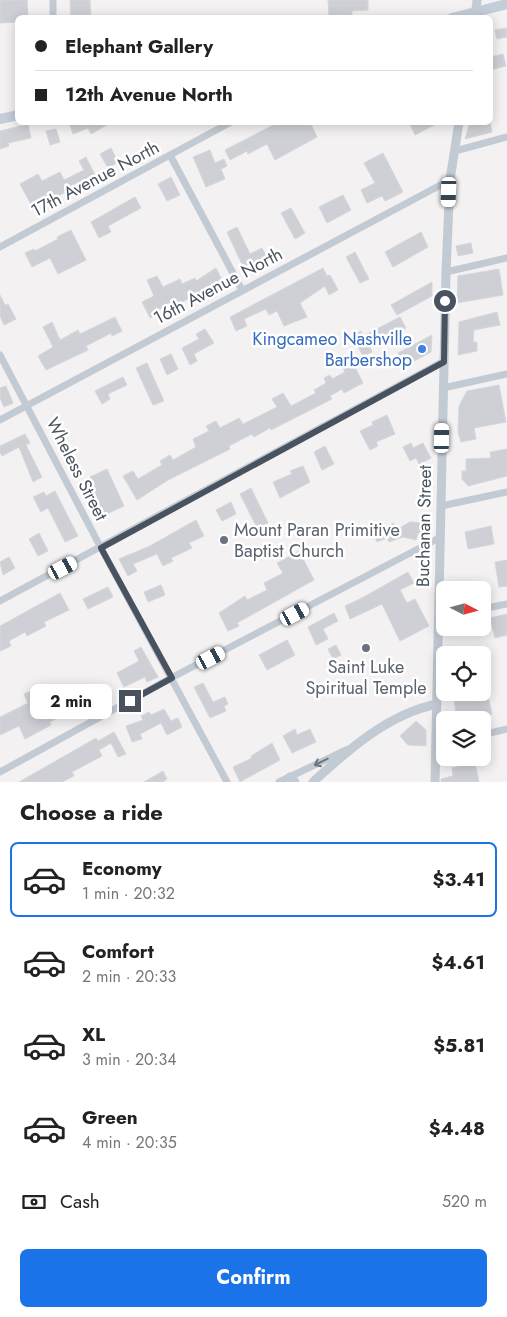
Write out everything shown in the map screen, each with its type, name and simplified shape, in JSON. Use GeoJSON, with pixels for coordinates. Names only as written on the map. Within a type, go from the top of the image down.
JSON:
{"type":"FeatureCollection","features":[{"type":"Feature","properties":{"kind":"main road"},"geometry":{"type":"LineString","coordinates":[[475,15],[507,4]]}},
{"type":"Feature","properties":{"kind":"main road"},"geometry":{"type":"LineString","coordinates":[[0,119],[15,116]]}},
{"type":"Feature","properties":{"kind":"street"},"geometry":{"type":"LineString","coordinates":[[53,0],[53,15]]}},
{"type":"Feature","properties":{"kind":"street"},"geometry":{"type":"LineString","coordinates":[[475,15],[477,0]]}},
{"type":"Feature","properties":{"kind":"street","name":"17th Avenue North"},"geometry":{"type":"LineString","coordinates":[[0,247],[225,125]]}},
{"type":"Feature","properties":{"kind":"street","name":"Buchanan Street"},"geometry":{"type":"LineString","coordinates":[[441,581],[439,538],[446,272],[450,180],[459,125]]}},
{"type":"Feature","properties":{"kind":"street"},"geometry":{"type":"LineString","coordinates":[[455,151],[507,137]]}},
{"type":"Feature","properties":{"kind":"street"},"geometry":{"type":"LineString","coordinates":[[170,155],[242,290]]}},
{"type":"Feature","properties":{"kind":"street","name":"16th Avenue North"},"geometry":{"type":"LineString","coordinates":[[0,420],[450,180]]}},
{"type":"Feature","properties":{"kind":"street"},"geometry":{"type":"LineString","coordinates":[[446,272],[507,258]]}},
{"type":"Feature","properties":{"kind":"street","name":"Wheless Street"},"geometry":{"type":"LineString","coordinates":[[0,355],[227,782]]}},
{"type":"Feature","properties":{"kind":"street"},"geometry":{"type":"LineString","coordinates":[[0,601],[444,362]]}},
{"type":"Feature","properties":{"kind":"street"},"geometry":{"type":"LineString","coordinates":[[443,388],[507,374]]}},
{"type":"Feature","properties":{"kind":"street"},"geometry":{"type":"LineString","coordinates":[[441,506],[507,492]]}},
{"type":"Feature","properties":{"kind":"street"},"geometry":{"type":"LineString","coordinates":[[0,772],[172,678],[439,538]]}},
{"type":"Feature","properties":{"kind":"street"},"geometry":{"type":"LineString","coordinates":[[491,607],[507,604]]}},
{"type":"Feature","properties":{"kind":"street","name":"Buchanan Street"},"geometry":{"type":"LineString","coordinates":[[434,782],[441,636]]}},
{"type":"Feature","properties":{"kind":"street"},"geometry":{"type":"LineString","coordinates":[[279,782],[292,779],[408,713],[437,704]]}},
{"type":"Feature","properties":{"kind":"street"},"geometry":{"type":"LineString","coordinates":[[491,733],[507,729]]}},
{"type":"Feature","properties":{"kind":"street"},"geometry":{"type":"LineString","coordinates":[[313,782],[351,747]]}},
{"type":"Feature","properties":{"kind":"building"},"geometry":{"type":"Polygon","coordinates":[[[0,0],[27,0],[28,15],[15,15],[15,22],[0,23],[0,0]]]}},
{"type":"Feature","properties":{"kind":"building"},"geometry":{"type":"Polygon","coordinates":[[[70,0],[90,0],[91,15],[71,15],[70,0]]]}},
{"type":"Feature","properties":{"kind":"building"},"geometry":{"type":"Polygon","coordinates":[[[328,0],[368,0],[368,10],[352,11],[352,15],[329,15],[328,0]]]}},
{"type":"Feature","properties":{"kind":"building"},"geometry":{"type":"Polygon","coordinates":[[[507,28],[507,37],[497,39],[495,30],[507,28]]]}},
{"type":"Feature","properties":{"kind":"building"},"geometry":{"type":"Polygon","coordinates":[[[503,54],[506,66],[493,69],[493,56],[503,54]]]}},
{"type":"Feature","properties":{"kind":"building"},"geometry":{"type":"Polygon","coordinates":[[[28,125],[31,138],[8,143],[9,146],[0,149],[0,131],[28,125]]]}},
{"type":"Feature","properties":{"kind":"building"},"geometry":{"type":"Polygon","coordinates":[[[70,125],[107,125],[91,134],[88,128],[73,134],[70,125]]]}},
{"type":"Feature","properties":{"kind":"building"},"geometry":{"type":"Polygon","coordinates":[[[273,125],[311,125],[317,137],[275,160],[267,144],[248,154],[247,151],[230,160],[225,150],[273,125]]]}},
{"type":"Feature","properties":{"kind":"building"},"geometry":{"type":"Polygon","coordinates":[[[410,125],[434,125],[415,135],[410,125]]]}},
{"type":"Feature","properties":{"kind":"building"},"geometry":{"type":"Polygon","coordinates":[[[469,125],[491,125],[492,132],[465,139],[469,125]]]}},
{"type":"Feature","properties":{"kind":"building"},"geometry":{"type":"Polygon","coordinates":[[[56,129],[60,142],[50,145],[46,131],[56,129]]]}},
{"type":"Feature","properties":{"kind":"building"},"geometry":{"type":"Polygon","coordinates":[[[111,148],[118,162],[108,168],[100,154],[111,148]]]}},
{"type":"Feature","properties":{"kind":"building"},"geometry":{"type":"Polygon","coordinates":[[[210,150],[215,163],[224,159],[227,166],[221,169],[225,179],[206,187],[193,157],[210,150]]]}},
{"type":"Feature","properties":{"kind":"building"},"geometry":{"type":"Polygon","coordinates":[[[383,153],[403,192],[385,201],[382,196],[367,203],[361,190],[375,183],[364,163],[383,153]]]}},
{"type":"Feature","properties":{"kind":"building"},"geometry":{"type":"Polygon","coordinates":[[[86,157],[95,175],[68,187],[69,190],[58,196],[57,194],[33,208],[20,184],[38,174],[42,181],[60,172],[64,180],[84,170],[79,161],[86,157]]]}},
{"type":"Feature","properties":{"kind":"building"},"geometry":{"type":"Polygon","coordinates":[[[171,177],[180,195],[167,201],[158,184],[171,177]]]}},
{"type":"Feature","properties":{"kind":"building"},"geometry":{"type":"Polygon","coordinates":[[[343,195],[351,210],[327,223],[319,207],[343,195]]]}},
{"type":"Feature","properties":{"kind":"building"},"geometry":{"type":"Polygon","coordinates":[[[135,197],[141,208],[108,226],[111,232],[99,238],[91,222],[135,197]]]}},
{"type":"Feature","properties":{"kind":"building"},"geometry":{"type":"Polygon","coordinates":[[[291,208],[305,233],[295,239],[281,213],[291,208]]]}},
{"type":"Feature","properties":{"kind":"building"},"geometry":{"type":"Polygon","coordinates":[[[237,227],[250,254],[262,248],[267,258],[244,269],[227,232],[237,227]]]}},
{"type":"Feature","properties":{"kind":"building"},"geometry":{"type":"Polygon","coordinates":[[[71,230],[86,260],[58,274],[50,258],[32,267],[25,253],[34,249],[35,251],[71,230]]]}},
{"type":"Feature","properties":{"kind":"building"},"geometry":{"type":"Polygon","coordinates":[[[421,232],[428,247],[393,267],[385,252],[421,232]]]}},
{"type":"Feature","properties":{"kind":"building"},"geometry":{"type":"Polygon","coordinates":[[[471,243],[473,253],[458,256],[456,246],[471,243]]]}},
{"type":"Feature","properties":{"kind":"building"},"geometry":{"type":"Polygon","coordinates":[[[355,252],[369,279],[360,283],[346,257],[355,252]]]}},
{"type":"Feature","properties":{"kind":"building"},"geometry":{"type":"Polygon","coordinates":[[[216,268],[224,284],[214,289],[213,287],[178,304],[177,301],[156,311],[158,314],[150,318],[142,302],[154,296],[147,280],[157,276],[163,287],[180,279],[182,284],[195,278],[196,281],[216,268]]]}},
{"type":"Feature","properties":{"kind":"building"},"geometry":{"type":"Polygon","coordinates":[[[323,268],[327,276],[330,275],[338,290],[329,295],[325,286],[300,303],[307,317],[284,326],[277,311],[269,315],[266,309],[244,319],[247,326],[236,331],[230,317],[323,268]]]}},
{"type":"Feature","properties":{"kind":"building"},"geometry":{"type":"Polygon","coordinates":[[[499,269],[503,295],[457,303],[458,276],[499,269]]]}},
{"type":"Feature","properties":{"kind":"building"},"geometry":{"type":"Polygon","coordinates":[[[432,282],[432,296],[397,315],[391,305],[432,282]]]}},
{"type":"Feature","properties":{"kind":"building"},"geometry":{"type":"Polygon","coordinates":[[[0,295],[5,305],[8,304],[16,319],[4,325],[0,316],[0,295]]]}},
{"type":"Feature","properties":{"kind":"building"},"geometry":{"type":"Polygon","coordinates":[[[497,312],[500,325],[474,330],[473,342],[477,342],[477,351],[458,355],[459,322],[497,312]]]}},
{"type":"Feature","properties":{"kind":"building"},"geometry":{"type":"Polygon","coordinates":[[[115,317],[122,331],[112,336],[111,333],[86,346],[88,350],[46,370],[38,356],[53,347],[43,327],[52,322],[60,340],[78,330],[80,334],[115,317]]]}},
{"type":"Feature","properties":{"kind":"building"},"geometry":{"type":"Polygon","coordinates":[[[400,317],[406,328],[370,347],[372,352],[363,356],[352,336],[361,331],[363,336],[400,317]]]}},
{"type":"Feature","properties":{"kind":"building"},"geometry":{"type":"Polygon","coordinates":[[[205,329],[214,343],[194,354],[197,361],[190,365],[182,348],[199,339],[196,334],[205,329]]]}},
{"type":"Feature","properties":{"kind":"building"},"geometry":{"type":"Polygon","coordinates":[[[432,335],[431,352],[405,366],[398,353],[432,335]]]}},
{"type":"Feature","properties":{"kind":"building"},"geometry":{"type":"Polygon","coordinates":[[[171,354],[178,369],[167,375],[160,359],[171,354]]]}},
{"type":"Feature","properties":{"kind":"building"},"geometry":{"type":"Polygon","coordinates":[[[352,361],[363,383],[344,393],[342,389],[330,396],[332,399],[271,430],[270,428],[254,437],[252,434],[229,446],[230,449],[168,480],[137,500],[123,476],[133,471],[138,479],[162,465],[160,461],[170,455],[173,460],[196,447],[193,439],[209,431],[206,426],[216,421],[220,428],[239,418],[243,424],[277,407],[272,399],[283,393],[291,406],[316,393],[314,390],[326,383],[324,378],[330,375],[332,379],[345,372],[342,366],[352,361]]]}},
{"type":"Feature","properties":{"kind":"building"},"geometry":{"type":"Polygon","coordinates":[[[147,363],[164,401],[153,405],[136,368],[147,363]]]}},
{"type":"Feature","properties":{"kind":"building"},"geometry":{"type":"Polygon","coordinates":[[[123,377],[127,385],[108,394],[110,399],[102,404],[95,391],[123,377]]]}},
{"type":"Feature","properties":{"kind":"building"},"geometry":{"type":"Polygon","coordinates":[[[499,385],[506,422],[474,428],[476,439],[461,442],[458,432],[459,406],[467,391],[499,385]]]}},
{"type":"Feature","properties":{"kind":"building"},"geometry":{"type":"Polygon","coordinates":[[[6,386],[13,403],[4,407],[0,398],[0,388],[6,386]]]}},
{"type":"Feature","properties":{"kind":"building"},"geometry":{"type":"Polygon","coordinates":[[[387,415],[395,434],[376,442],[378,446],[370,450],[360,431],[373,425],[372,422],[387,415]]]}},
{"type":"Feature","properties":{"kind":"building"},"geometry":{"type":"Polygon","coordinates":[[[25,434],[30,443],[26,445],[42,477],[33,482],[19,447],[2,456],[0,452],[0,446],[25,434]]]}},
{"type":"Feature","properties":{"kind":"building"},"geometry":{"type":"Polygon","coordinates":[[[411,443],[413,448],[423,443],[431,458],[419,464],[416,458],[410,461],[403,447],[411,443]]]}},
{"type":"Feature","properties":{"kind":"building"},"geometry":{"type":"Polygon","coordinates":[[[325,446],[334,464],[322,470],[314,452],[325,446]]]}},
{"type":"Feature","properties":{"kind":"building"},"geometry":{"type":"Polygon","coordinates":[[[507,449],[507,476],[468,486],[462,479],[462,471],[466,471],[466,459],[491,458],[490,452],[507,449]]]}},
{"type":"Feature","properties":{"kind":"building"},"geometry":{"type":"Polygon","coordinates":[[[303,466],[310,482],[280,498],[273,482],[292,474],[290,471],[303,466]]]}},
{"type":"Feature","properties":{"kind":"building"},"geometry":{"type":"Polygon","coordinates":[[[107,469],[124,506],[98,518],[90,501],[97,498],[90,477],[107,469]]]}},
{"type":"Feature","properties":{"kind":"building"},"geometry":{"type":"Polygon","coordinates":[[[251,488],[268,523],[257,528],[240,494],[251,488]]]}},
{"type":"Feature","properties":{"kind":"building"},"geometry":{"type":"Polygon","coordinates":[[[55,491],[78,536],[65,542],[48,508],[41,512],[33,497],[44,492],[46,496],[55,491]]]}},
{"type":"Feature","properties":{"kind":"building"},"geometry":{"type":"Polygon","coordinates":[[[231,502],[236,514],[222,521],[216,510],[231,502]]]}},
{"type":"Feature","properties":{"kind":"building"},"geometry":{"type":"Polygon","coordinates":[[[196,520],[204,536],[189,543],[192,548],[171,558],[173,561],[163,566],[157,554],[133,564],[137,571],[128,576],[119,559],[150,546],[196,520]]]}},
{"type":"Feature","properties":{"kind":"building"},"geometry":{"type":"Polygon","coordinates":[[[410,522],[427,523],[425,535],[418,533],[416,540],[403,537],[389,542],[387,538],[377,542],[371,527],[378,525],[380,529],[394,523],[396,530],[410,522]]]}},
{"type":"Feature","properties":{"kind":"building"},"geometry":{"type":"Polygon","coordinates":[[[491,526],[494,544],[468,549],[465,532],[491,526]]]}},
{"type":"Feature","properties":{"kind":"building"},"geometry":{"type":"Polygon","coordinates":[[[39,533],[48,551],[38,556],[29,539],[39,533]]]}},
{"type":"Feature","properties":{"kind":"building"},"geometry":{"type":"Polygon","coordinates":[[[299,551],[314,580],[237,623],[239,626],[228,631],[219,613],[245,596],[247,600],[267,590],[264,583],[283,573],[277,563],[299,551]]]}},
{"type":"Feature","properties":{"kind":"building"},"geometry":{"type":"Polygon","coordinates":[[[9,557],[15,568],[3,575],[0,562],[9,557]]]}},
{"type":"Feature","properties":{"kind":"building"},"geometry":{"type":"Polygon","coordinates":[[[507,560],[507,586],[499,587],[495,562],[507,560]]]}},
{"type":"Feature","properties":{"kind":"building"},"geometry":{"type":"Polygon","coordinates":[[[408,572],[414,583],[400,590],[407,603],[415,599],[429,626],[400,641],[382,604],[350,619],[345,606],[408,572]]]}},
{"type":"Feature","properties":{"kind":"building"},"geometry":{"type":"Polygon","coordinates":[[[161,585],[165,595],[148,602],[144,592],[161,585]]]}},
{"type":"Feature","properties":{"kind":"building"},"geometry":{"type":"Polygon","coordinates":[[[108,587],[113,597],[88,609],[83,599],[108,587]]]}},
{"type":"Feature","properties":{"kind":"building"},"geometry":{"type":"Polygon","coordinates":[[[60,593],[69,610],[44,622],[46,626],[27,636],[25,632],[9,641],[11,646],[0,651],[0,626],[60,593]]]}},
{"type":"Feature","properties":{"kind":"building"},"geometry":{"type":"Polygon","coordinates":[[[334,613],[338,621],[323,629],[328,639],[316,645],[308,627],[334,613]]]}},
{"type":"Feature","properties":{"kind":"building"},"geometry":{"type":"Polygon","coordinates":[[[507,614],[507,635],[495,638],[491,618],[507,614]]]}},
{"type":"Feature","properties":{"kind":"building"},"geometry":{"type":"Polygon","coordinates":[[[287,640],[295,655],[267,670],[259,655],[287,640]]]}},
{"type":"Feature","properties":{"kind":"building"},"geometry":{"type":"Polygon","coordinates":[[[336,645],[341,655],[333,659],[328,649],[336,645]]]}},
{"type":"Feature","properties":{"kind":"building"},"geometry":{"type":"Polygon","coordinates":[[[141,647],[158,677],[147,682],[145,677],[124,687],[117,673],[139,661],[134,651],[141,647]]]}},
{"type":"Feature","properties":{"kind":"building"},"geometry":{"type":"Polygon","coordinates":[[[203,683],[213,702],[225,697],[228,704],[224,706],[226,711],[210,718],[194,687],[203,683]]]}},
{"type":"Feature","properties":{"kind":"building"},"geometry":{"type":"Polygon","coordinates":[[[102,685],[106,698],[98,701],[93,688],[102,685]]]}},
{"type":"Feature","properties":{"kind":"building"},"geometry":{"type":"Polygon","coordinates":[[[35,689],[42,705],[62,695],[66,704],[81,698],[85,708],[76,712],[74,709],[50,722],[51,725],[25,739],[19,726],[0,735],[0,717],[28,703],[24,694],[35,689]]]}},
{"type":"Feature","properties":{"kind":"building"},"geometry":{"type":"Polygon","coordinates":[[[454,701],[489,701],[492,714],[491,711],[456,711],[454,701]]]}},
{"type":"Feature","properties":{"kind":"building"},"geometry":{"type":"Polygon","coordinates":[[[164,709],[171,721],[178,718],[182,727],[167,735],[161,723],[140,734],[142,739],[132,742],[126,726],[143,720],[141,716],[149,712],[151,715],[164,709]]]}},
{"type":"Feature","properties":{"kind":"building"},"geometry":{"type":"Polygon","coordinates":[[[416,721],[426,730],[426,746],[408,745],[400,736],[416,721]]]}},
{"type":"Feature","properties":{"kind":"building"},"geometry":{"type":"Polygon","coordinates":[[[295,729],[297,735],[310,729],[316,742],[292,753],[283,736],[295,729]]]}},
{"type":"Feature","properties":{"kind":"building"},"geometry":{"type":"Polygon","coordinates":[[[114,732],[126,754],[118,757],[111,743],[99,750],[102,756],[72,772],[74,776],[62,782],[19,782],[96,738],[98,741],[114,732]]]}},
{"type":"Feature","properties":{"kind":"building"},"geometry":{"type":"Polygon","coordinates":[[[272,743],[280,760],[240,782],[233,767],[252,758],[251,756],[272,743]]]}},
{"type":"Feature","properties":{"kind":"building"},"geometry":{"type":"Polygon","coordinates":[[[476,766],[479,782],[441,782],[441,779],[453,776],[452,768],[476,766]]]}},
{"type":"Feature","properties":{"kind":"building"},"geometry":{"type":"Polygon","coordinates":[[[163,771],[167,779],[163,782],[144,782],[163,771]]]}},
{"type":"Feature","properties":{"kind":"place","name":"Kingcameo Nashville Barbershop"},"geometry":{"type":"Point","coordinates":[422,349]}},
{"type":"Feature","properties":{"kind":"place","name":"Mount Paran Primitive Baptist Church"},"geometry":{"type":"Point","coordinates":[224,540]}},
{"type":"Feature","properties":{"kind":"place","name":"Saint Luke Spiritual Temple"},"geometry":{"type":"Point","coordinates":[366,648]}},
{"type":"Feature","properties":{"kind":"route"},"geometry":{"type":"LineString","coordinates":[[130,701],[172,678],[101,548],[444,362],[445,301]]}}]}
